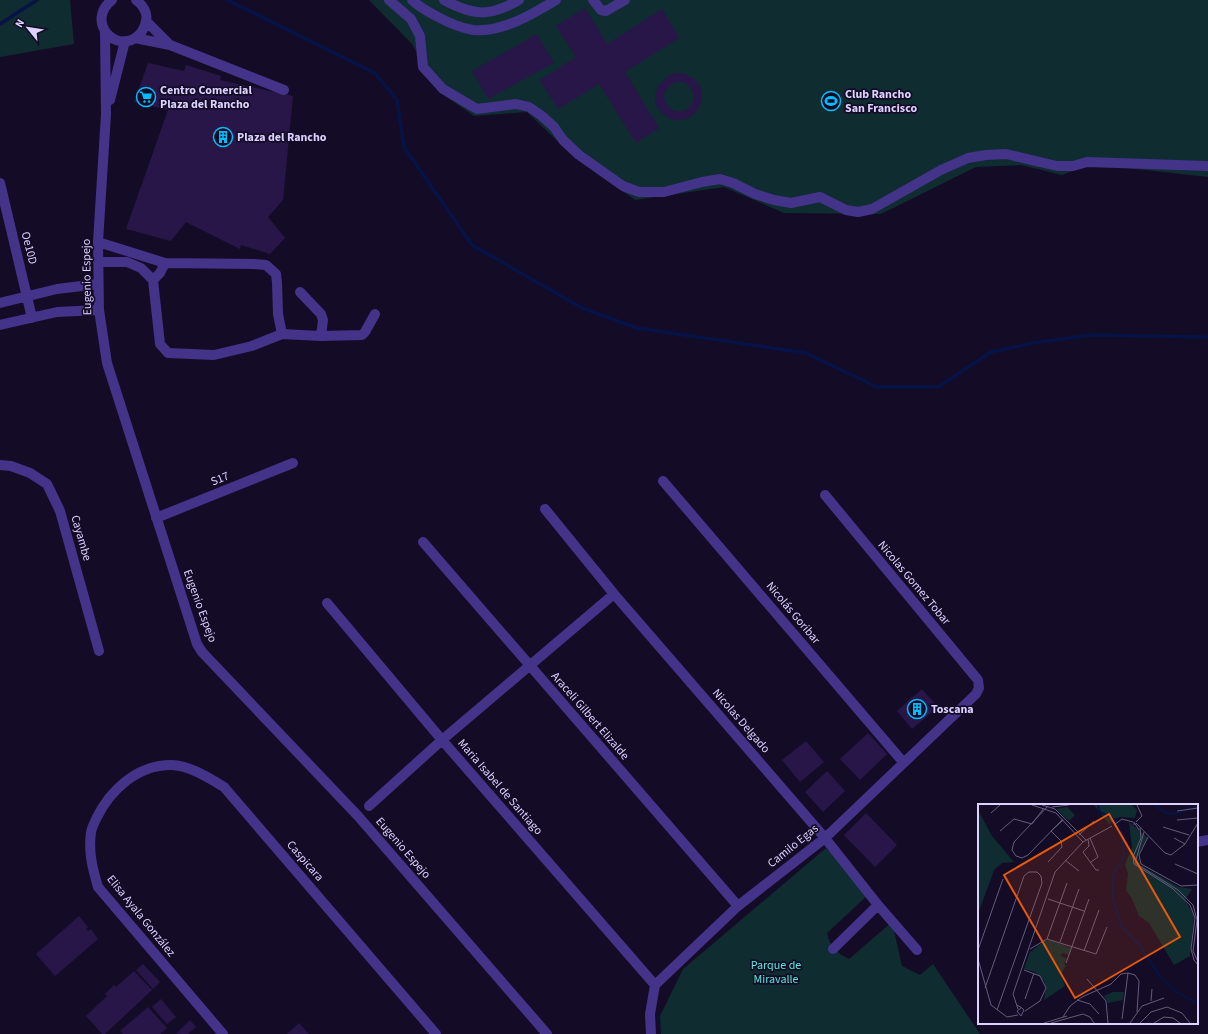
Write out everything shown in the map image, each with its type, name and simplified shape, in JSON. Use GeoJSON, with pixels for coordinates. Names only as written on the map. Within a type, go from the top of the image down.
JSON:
{"type":"FeatureCollection","features":[{"type":"Feature","properties":{"kind":"street"},"geometry":{"type":"LineString","coordinates":[[102,5],[112,0]]}},
{"type":"Feature","properties":{"kind":"street"},"geometry":{"type":"LineString","coordinates":[[136,0],[144,8],[146,21],[170,45]]}},
{"type":"Feature","properties":{"kind":"street"},"geometry":{"type":"LineString","coordinates":[[389,0],[411,19],[420,36],[423,67],[443,89],[477,109],[516,104],[529,107],[554,127],[563,140],[579,154],[623,186],[639,192],[664,192],[720,179],[774,200],[791,203],[820,197],[846,210],[858,212],[872,209],[941,170],[968,158],[986,155],[1006,154],[1057,166],[1072,166],[1087,162],[1208,166]]}},
{"type":"Feature","properties":{"kind":"street"},"geometry":{"type":"LineString","coordinates":[[444,0],[472,11],[490,13],[506,8],[520,0]]}},
{"type":"Feature","properties":{"kind":"street"},"geometry":{"type":"LineString","coordinates":[[418,2],[450,23],[473,30],[496,29],[533,14],[556,0]]}},
{"type":"Feature","properties":{"kind":"street"},"geometry":{"type":"LineString","coordinates":[[593,0],[601,10],[606,11],[625,0]]}},
{"type":"Feature","properties":{"kind":"street","name":"Eugenio Espejo"},"geometry":{"type":"LineString","coordinates":[[102,5],[102,25],[105,32],[106,114],[98,242],[99,310],[107,363],[197,644],[202,652],[358,816],[547,1034]]}},
{"type":"Feature","properties":{"kind":"street","name":"Eugenio Espejo"},"geometry":{"type":"LineString","coordinates":[[106,114],[130,40],[142,31],[146,21]]}},
{"type":"Feature","properties":{"kind":"street"},"geometry":{"type":"LineString","coordinates":[[105,32],[118,41],[130,40],[170,45],[284,90]]}},
{"type":"Feature","properties":{"kind":"street","name":"Oe10D"},"geometry":{"type":"LineString","coordinates":[[0,184],[32,318]]}},
{"type":"Feature","properties":{"kind":"street"},"geometry":{"type":"LineString","coordinates":[[98,242],[165,263],[254,264],[266,266],[276,274],[278,314],[282,334]]}},
{"type":"Feature","properties":{"kind":"street"},"geometry":{"type":"LineString","coordinates":[[98,262],[127,262],[141,268],[154,280],[160,344],[168,353],[214,355],[252,346],[282,334],[321,336],[362,335],[375,314]]}},
{"type":"Feature","properties":{"kind":"street"},"geometry":{"type":"LineString","coordinates":[[154,280],[160,273],[165,263]]}},
{"type":"Feature","properties":{"kind":"street"},"geometry":{"type":"LineString","coordinates":[[0,303],[57,289],[98,284]]}},
{"type":"Feature","properties":{"kind":"street"},"geometry":{"type":"LineString","coordinates":[[300,292],[321,314],[323,320],[321,336]]}},
{"type":"Feature","properties":{"kind":"street"},"geometry":{"type":"LineString","coordinates":[[0,325],[58,312],[99,310]]}},
{"type":"Feature","properties":{"kind":"street","name":"S17"},"geometry":{"type":"LineString","coordinates":[[156,518],[293,463]]}},
{"type":"Feature","properties":{"kind":"street","name":"Cayambe"},"geometry":{"type":"LineString","coordinates":[[0,465],[11,466],[30,473],[47,484],[60,511],[99,651]]}},
{"type":"Feature","properties":{"kind":"street","name":"Nicolás Goribar"},"geometry":{"type":"LineString","coordinates":[[663,481],[903,762]]}},
{"type":"Feature","properties":{"kind":"street","name":"Nicolas Gomez Tobar"},"geometry":{"type":"LineString","coordinates":[[825,495],[978,680],[979,688]]}},
{"type":"Feature","properties":{"kind":"street","name":"Nicolas Delgado"},"geometry":{"type":"LineString","coordinates":[[545,509],[614,594],[825,838],[878,905],[917,950]]}},
{"type":"Feature","properties":{"kind":"street","name":"Araceli Gilbert Elizalde"},"geometry":{"type":"LineString","coordinates":[[423,542],[738,906]]}},
{"type":"Feature","properties":{"kind":"street"},"geometry":{"type":"LineString","coordinates":[[369,806],[442,740],[614,594]]}},
{"type":"Feature","properties":{"kind":"street","name":"Maria Isabel de Santiago"},"geometry":{"type":"LineString","coordinates":[[327,603],[442,740],[655,986]]}},
{"type":"Feature","properties":{"kind":"street","name":"Camilo Egas"},"geometry":{"type":"LineString","coordinates":[[655,986],[738,906],[825,838],[976,694],[979,688]]}},
{"type":"Feature","properties":{"kind":"street","name":"Caspicara"},"geometry":{"type":"LineString","coordinates":[[124,782],[148,768],[172,765],[198,772],[224,787],[436,1034]]}},
{"type":"Feature","properties":{"kind":"street","name":"Elisa Ayala González"},"geometry":{"type":"LineString","coordinates":[[124,782],[102,806],[91,832],[91,863],[98,887],[223,1034]]}},
{"type":"Feature","properties":{"kind":"street"},"geometry":{"type":"LineString","coordinates":[[1198,842],[1208,840]]}},
{"type":"Feature","properties":{"kind":"street"},"geometry":{"type":"LineString","coordinates":[[833,949],[878,905]]}},
{"type":"Feature","properties":{"kind":"street"},"geometry":{"type":"LineString","coordinates":[[651,1034],[650,1014],[655,986]]}},
{"type":"Feature","properties":{"kind":"green space"},"geometry":{"type":"Polygon","coordinates":[[[0,0],[70,0],[74,44],[0,57],[0,0]]]}},
{"type":"Feature","properties":{"kind":"green space","name":"Club Rancho San Francisco"},"geometry":{"type":"Polygon","coordinates":[[[369,0],[1208,0],[1208,177],[1091,164],[1062,175],[1021,165],[976,167],[881,214],[784,213],[724,187],[635,200],[573,156],[527,112],[474,116],[438,91],[412,44],[369,0]]]}},
{"type":"Feature","properties":{"kind":"green space","name":"Parque de Miravalle"},"geometry":{"type":"Polygon","coordinates":[[[826,848],[869,894],[827,933],[832,946],[849,959],[892,922],[902,966],[920,975],[933,964],[980,1034],[661,1034],[660,1016],[683,969],[826,848]]]}},
{"type":"Feature","properties":{"kind":"building"},"geometry":{"type":"Polygon","coordinates":[[[585,8],[607,44],[662,9],[679,38],[625,72],[659,128],[636,143],[599,84],[558,109],[540,80],[576,57],[556,26],[585,8]]]}},
{"type":"Feature","properties":{"kind":"building"},"geometry":{"type":"Polygon","coordinates":[[[537,34],[554,63],[488,99],[472,71],[537,34]]]}},
{"type":"Feature","properties":{"kind":"building","name":"Plaza del Rancho"},"geometry":{"type":"Polygon","coordinates":[[[148,63],[184,71],[186,65],[221,76],[220,80],[293,96],[283,200],[268,217],[285,238],[270,254],[241,245],[240,249],[186,222],[171,241],[126,229],[168,110],[134,102],[148,63]]]}},
{"type":"Feature","properties":{"kind":"building"},"geometry":{"type":"Polygon","coordinates":[[[675,73],[683,73],[696,80],[700,86],[702,100],[695,113],[689,118],[674,120],[667,117],[657,107],[655,93],[658,86],[668,76],[675,73]],[[676,82],[671,85],[664,94],[667,105],[676,111],[687,109],[693,100],[691,88],[682,82],[676,82]]]}},
{"type":"Feature","properties":{"kind":"building","name":"Toscana"},"geometry":{"type":"Polygon","coordinates":[[[922,689],[938,707],[912,729],[897,711],[922,689]]]}},
{"type":"Feature","properties":{"kind":"building"},"geometry":{"type":"Polygon","coordinates":[[[868,733],[887,754],[860,780],[840,759],[868,733]]]}},
{"type":"Feature","properties":{"kind":"building"},"geometry":{"type":"Polygon","coordinates":[[[806,741],[824,762],[800,782],[782,760],[806,741]]]}},
{"type":"Feature","properties":{"kind":"building"},"geometry":{"type":"Polygon","coordinates":[[[827,771],[845,791],[823,812],[805,792],[827,771]]]}},
{"type":"Feature","properties":{"kind":"building"},"geometry":{"type":"Polygon","coordinates":[[[866,813],[897,845],[875,867],[844,835],[866,813]]]}},
{"type":"Feature","properties":{"kind":"building"},"geometry":{"type":"Polygon","coordinates":[[[79,916],[88,927],[86,929],[88,931],[91,929],[98,939],[55,976],[36,954],[79,916]]]}},
{"type":"Feature","properties":{"kind":"building"},"geometry":{"type":"Polygon","coordinates":[[[143,964],[160,982],[153,989],[136,970],[143,964]]]}},
{"type":"Feature","properties":{"kind":"building"},"geometry":{"type":"Polygon","coordinates":[[[134,971],[152,990],[105,1034],[102,1034],[86,1016],[107,996],[105,994],[114,985],[116,987],[134,971]]]}},
{"type":"Feature","properties":{"kind":"building"},"geometry":{"type":"Polygon","coordinates":[[[161,999],[176,1017],[167,1024],[152,1007],[161,999]]]}},
{"type":"Feature","properties":{"kind":"building"},"geometry":{"type":"Polygon","coordinates":[[[148,1007],[167,1028],[160,1034],[123,1034],[120,1031],[148,1007]]]}},
{"type":"Feature","properties":{"kind":"building"},"geometry":{"type":"Polygon","coordinates":[[[190,1020],[196,1027],[188,1034],[176,1034],[190,1020]]]}},
{"type":"Feature","properties":{"kind":"building"},"geometry":{"type":"Polygon","coordinates":[[[299,1023],[309,1034],[287,1034],[299,1023]]]}},
{"type":"Feature","properties":{"kind":"waterway"},"geometry":{"type":"LineString","coordinates":[[0,24],[37,0]]}},
{"type":"Feature","properties":{"kind":"waterway"},"geometry":{"type":"LineString","coordinates":[[227,0],[375,73],[397,100],[404,147],[472,245],[582,308],[637,328],[806,353],[877,387],[938,387],[991,352],[1033,343],[1091,335],[1208,337]]}},
{"type":"Feature","properties":{"kind":"place","name":"Centro Comercial Plaza del Rancho"},"geometry":{"type":"Point","coordinates":[146,97]}},
{"type":"Feature","properties":{"kind":"place","name":"Club Rancho San Francisco"},"geometry":{"type":"Point","coordinates":[831,101]}},
{"type":"Feature","properties":{"kind":"place","name":"Plaza del Rancho"},"geometry":{"type":"Point","coordinates":[223,137]}},
{"type":"Feature","properties":{"kind":"place","name":"Toscana"},"geometry":{"type":"Point","coordinates":[917,709]}}]}
